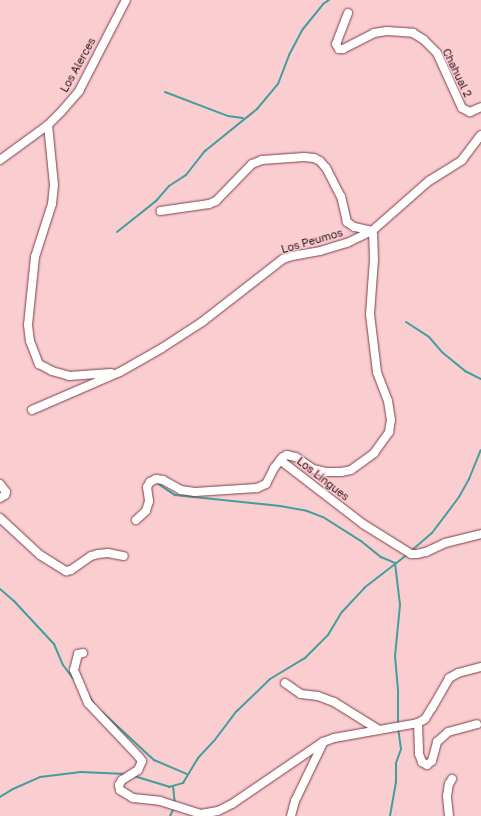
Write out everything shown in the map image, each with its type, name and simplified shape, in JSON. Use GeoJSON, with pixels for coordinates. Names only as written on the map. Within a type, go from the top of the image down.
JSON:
{"type":"FeatureCollection","features":[{"type":"Feature","properties":{"kind":"street","name":"Los Alerces"},"geometry":{"type":"LineString","coordinates":[[0,160],[48,125],[79,91],[126,0]]}},
{"type":"Feature","properties":{"kind":"street","name":"Chahual 2"},"geometry":{"type":"LineString","coordinates":[[348,13],[336,44],[339,49],[374,33],[388,31],[413,33],[424,40],[437,52],[462,108],[470,112],[481,107]]}},
{"type":"Feature","properties":{"kind":"street"},"geometry":{"type":"LineString","coordinates":[[48,125],[54,186],[52,204],[35,257],[28,325],[30,341],[39,364],[52,371],[69,376],[120,372]]}},
{"type":"Feature","properties":{"kind":"street","name":"Los Peumos"},"geometry":{"type":"LineString","coordinates":[[32,410],[120,372],[162,348],[202,322],[283,260],[292,256],[347,243],[372,231],[429,181],[462,160],[481,135]]}},
{"type":"Feature","properties":{"kind":"street"},"geometry":{"type":"LineString","coordinates":[[161,211],[216,201],[252,164],[272,158],[304,157],[314,158],[326,168],[342,197],[347,222],[350,225],[372,231]]}},
{"type":"Feature","properties":{"kind":"street","name":"Los Lingues"},"geometry":{"type":"LineString","coordinates":[[372,231],[374,245],[370,314],[377,372],[390,410],[391,420],[389,432],[374,453],[351,470],[326,472],[313,469],[291,455],[287,455],[280,460],[363,524],[411,554],[426,552],[445,543],[481,534]]}},
{"type":"Feature","properties":{"kind":"street"},"geometry":{"type":"LineString","coordinates":[[136,520],[146,511],[149,501],[147,487],[150,482],[156,479],[163,480],[181,490],[195,492],[257,488],[266,484],[280,460]]}},
{"type":"Feature","properties":{"kind":"street"},"geometry":{"type":"LineString","coordinates":[[0,484],[6,492],[5,495],[0,498]]}},
{"type":"Feature","properties":{"kind":"street"},"geometry":{"type":"LineString","coordinates":[[0,518],[40,555],[66,571],[71,570],[90,556],[108,553],[124,556]]}},
{"type":"Feature","properties":{"kind":"street"},"geometry":{"type":"LineString","coordinates":[[83,653],[78,654],[74,670],[88,703],[142,761],[138,770],[125,777],[119,785],[123,793],[133,798],[160,801],[201,814],[218,811],[250,794],[324,742],[334,738],[418,723],[425,719],[449,678],[458,673],[481,666]]}},
{"type":"Feature","properties":{"kind":"street"},"geometry":{"type":"LineString","coordinates":[[285,683],[301,694],[318,696],[334,702],[379,730]]}},
{"type":"Feature","properties":{"kind":"street"},"geometry":{"type":"LineString","coordinates":[[418,723],[419,754],[422,762],[427,765],[432,761],[437,742],[448,732],[476,724]]}},
{"type":"Feature","properties":{"kind":"street"},"geometry":{"type":"LineString","coordinates":[[291,816],[295,801],[324,742]]}},
{"type":"Feature","properties":{"kind":"street"},"geometry":{"type":"LineString","coordinates":[[449,816],[447,796],[449,784],[452,779]]}},
{"type":"Feature","properties":{"kind":"waterway"},"geometry":{"type":"LineString","coordinates":[[117,232],[156,201],[169,186],[186,175],[205,151],[257,109],[278,84],[289,55],[303,29],[323,4],[329,0]]}},
{"type":"Feature","properties":{"kind":"waterway"},"geometry":{"type":"LineString","coordinates":[[165,92],[228,116],[243,118]]}},
{"type":"Feature","properties":{"kind":"waterway"},"geometry":{"type":"LineString","coordinates":[[406,322],[429,337],[443,353],[465,371],[481,379]]}},
{"type":"Feature","properties":{"kind":"waterway"},"geometry":{"type":"LineString","coordinates":[[411,551],[432,533],[459,497],[469,479],[481,450]]}},
{"type":"Feature","properties":{"kind":"waterway"},"geometry":{"type":"LineString","coordinates":[[157,483],[175,495],[280,506],[307,511],[323,517],[361,541],[381,557],[395,563],[400,605],[395,656],[398,692],[398,723]]}},
{"type":"Feature","properties":{"kind":"waterway"},"geometry":{"type":"LineString","coordinates":[[134,776],[169,787],[183,783],[198,758],[214,741],[237,711],[270,679],[305,658],[328,635],[342,612],[364,588],[408,554]]}},
{"type":"Feature","properties":{"kind":"waterway"},"geometry":{"type":"LineString","coordinates":[[0,589],[14,601],[54,644],[63,665],[75,681]]}},
{"type":"Feature","properties":{"kind":"waterway"},"geometry":{"type":"LineString","coordinates":[[89,696],[94,704]]}},
{"type":"Feature","properties":{"kind":"waterway"},"geometry":{"type":"LineString","coordinates":[[102,712],[154,760],[187,774]]}},
{"type":"Feature","properties":{"kind":"waterway"},"geometry":{"type":"LineString","coordinates":[[390,816],[396,783],[396,763],[401,749],[398,728]]}},
{"type":"Feature","properties":{"kind":"waterway"},"geometry":{"type":"LineString","coordinates":[[0,797],[13,789],[40,777],[81,772],[126,774]]}},
{"type":"Feature","properties":{"kind":"waterway"},"geometry":{"type":"LineString","coordinates":[[173,786],[175,804]]}},
{"type":"Feature","properties":{"kind":"waterway"},"geometry":{"type":"LineString","coordinates":[[170,816],[174,808]]}}]}
